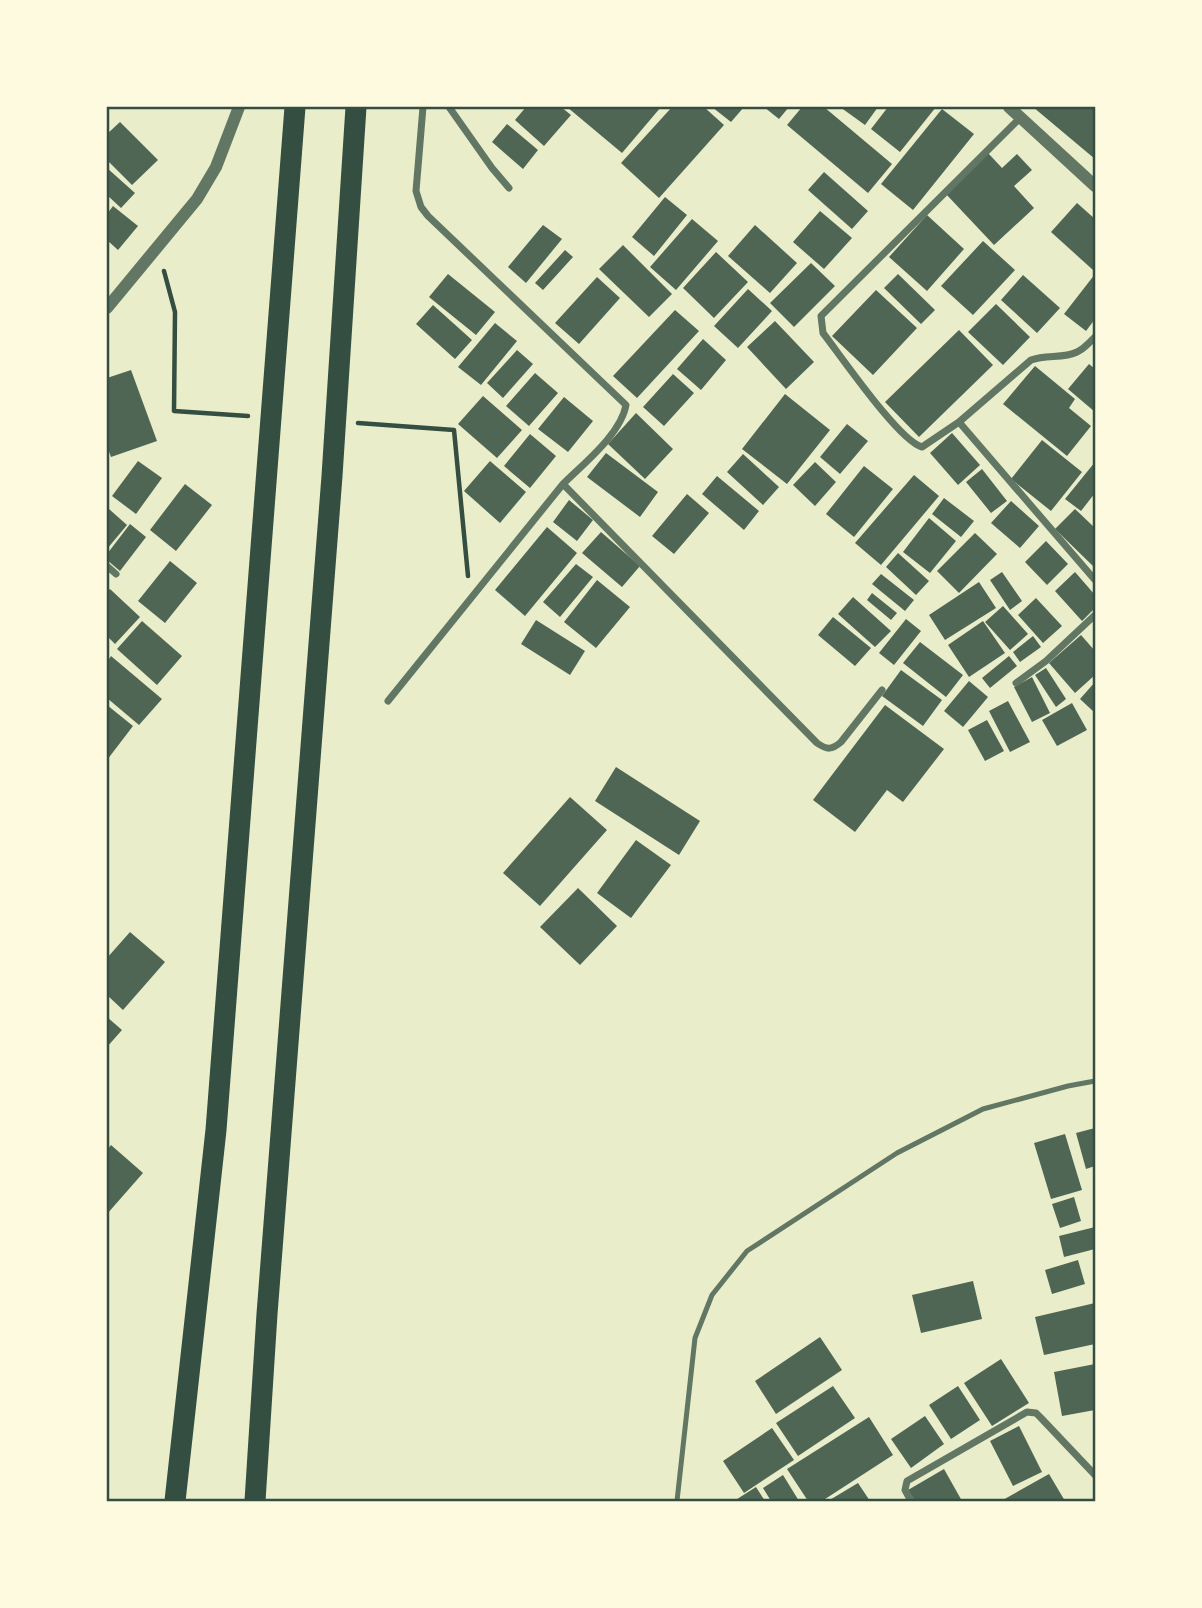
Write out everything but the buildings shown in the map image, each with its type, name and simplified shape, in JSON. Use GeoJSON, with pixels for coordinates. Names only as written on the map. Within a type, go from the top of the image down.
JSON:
{"type":"FeatureCollection","features":[{"type":"Feature","properties":{"kind":"highway"},"geometry":{"type":"LineString","coordinates":[[175,1501],[216,1130],[295,107]]}},
{"type":"Feature","properties":{"kind":"highway"},"geometry":{"type":"LineString","coordinates":[[255,1501],[331,483],[356,107]]}},
{"type":"Feature","properties":{"kind":"street"},"geometry":{"type":"LineString","coordinates":[[107,308],[197,199],[216,167],[239,107]]}},
{"type":"Feature","properties":{"kind":"street"},"geometry":{"type":"LineString","coordinates":[[388,701],[563,484],[616,429],[626,405],[421,207],[416,191],[424,107]]}},
{"type":"Feature","properties":{"kind":"street"},"geometry":{"type":"LineString","coordinates":[[449,107],[509,188]]}},
{"type":"Feature","properties":{"kind":"street"},"geometry":{"type":"LineString","coordinates":[[1009,107],[1095,186]]}},
{"type":"Feature","properties":{"kind":"street"},"geometry":{"type":"LineString","coordinates":[[1021,117],[821,316],[823,333],[886,414],[914,445],[922,447],[959,422],[1031,360],[1040,356],[1064,356],[1078,352],[1095,337]]}},
{"type":"Feature","properties":{"kind":"street"},"geometry":{"type":"LineString","coordinates":[[959,422],[1095,580]]}},
{"type":"Feature","properties":{"kind":"street"},"geometry":{"type":"LineString","coordinates":[[563,484],[817,744],[833,748],[841,742],[882,690]]}},
{"type":"Feature","properties":{"kind":"street"},"geometry":{"type":"LineString","coordinates":[[107,566],[116,574]]}},
{"type":"Feature","properties":{"kind":"street"},"geometry":{"type":"LineString","coordinates":[[1016,683],[1046,662],[1095,615]]}},
{"type":"Feature","properties":{"kind":"street"},"geometry":{"type":"LineString","coordinates":[[911,1501],[904,1486],[907,1481],[1027,1412],[1036,1413],[1095,1475]]}},
{"type":"Feature","properties":{"kind":"lane"},"geometry":{"type":"LineString","coordinates":[[677,1501],[695,1338],[712,1295],[747,1251],[897,1153],[983,1109],[1095,1081]]}},
{"type":"Feature","properties":{"kind":"path"},"geometry":{"type":"LineString","coordinates":[[158,246],[175,312],[174,411]]}},
{"type":"Feature","properties":{"kind":"path"},"geometry":{"type":"LineString","coordinates":[[454,429],[464,553]]}}]}
